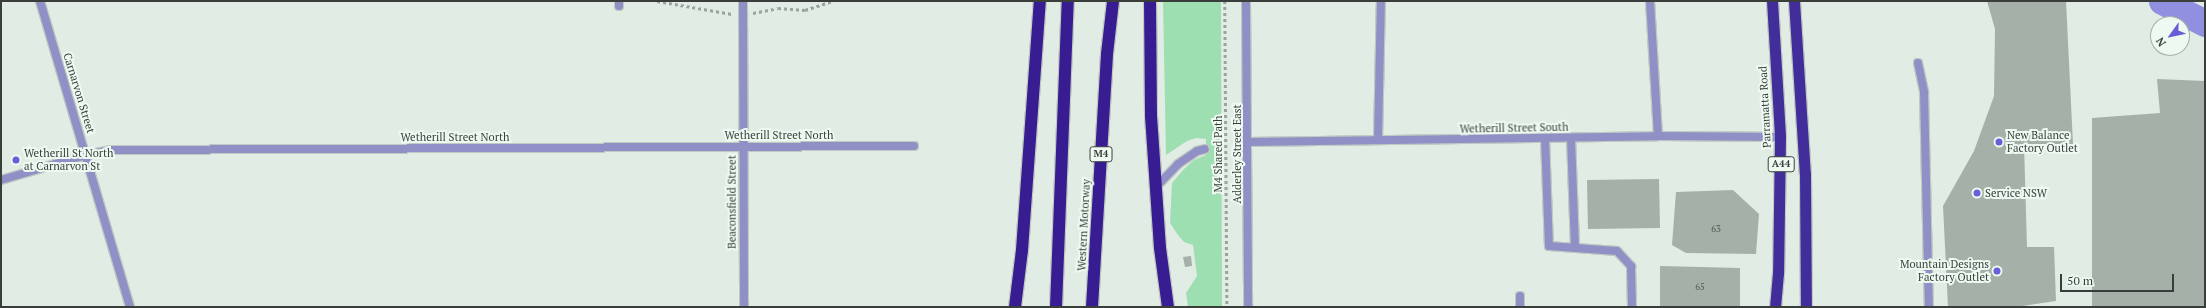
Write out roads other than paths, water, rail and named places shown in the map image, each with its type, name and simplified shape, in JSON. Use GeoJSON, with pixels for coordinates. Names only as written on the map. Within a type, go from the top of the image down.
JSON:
{"type":"FeatureCollection","features":[{"type":"Feature","properties":{"kind":"highway"},"geometry":{"type":"LineString","coordinates":[[1015,307],[1022,250],[1040,1]]}},
{"type":"Feature","properties":{"kind":"highway"},"geometry":{"type":"LineString","coordinates":[[1056,307],[1068,1]]}},
{"type":"Feature","properties":{"kind":"highway","name":"Western Motorway"},"geometry":{"type":"LineString","coordinates":[[1092,307],[1107,54],[1113,1]]}},
{"type":"Feature","properties":{"kind":"highway"},"geometry":{"type":"LineString","coordinates":[[1150,1],[1151,116],[1160,248],[1168,307]]}},
{"type":"Feature","properties":{"kind":"highway","name":"Parramatta Road"},"geometry":{"type":"LineString","coordinates":[[1772,1],[1780,137],[1776,307]]}},
{"type":"Feature","properties":{"kind":"highway","name":"A44"},"geometry":{"type":"LineString","coordinates":[[1794,1],[1805,174],[1806,307]]}},
{"type":"Feature","properties":{"kind":"street","name":"Carnarvon Street"},"geometry":{"type":"LineString","coordinates":[[40,1],[130,307]]}},
{"type":"Feature","properties":{"kind":"street","name":"Beaconsfield Street"},"geometry":{"type":"LineString","coordinates":[[743,1],[742,146],[744,307]]}},
{"type":"Feature","properties":{"kind":"street","name":"Adderley Street East"},"geometry":{"type":"LineString","coordinates":[[1246,1],[1248,307]]}},
{"type":"Feature","properties":{"kind":"street"},"geometry":{"type":"LineString","coordinates":[[1378,140],[1381,1]]}},
{"type":"Feature","properties":{"kind":"street"},"geometry":{"type":"LineString","coordinates":[[1650,1],[1658,136]]}},
{"type":"Feature","properties":{"kind":"street"},"geometry":{"type":"LineString","coordinates":[[1918,63],[1924,92],[1929,307]]}},
{"type":"Feature","properties":{"kind":"street","name":"Wetherill Street South"},"geometry":{"type":"LineString","coordinates":[[1248,142],[1658,136],[1780,137]]}},
{"type":"Feature","properties":{"kind":"street"},"geometry":{"type":"LineString","coordinates":[[1545,138],[1549,246],[1617,252],[1631,266],[1632,307]]}},
{"type":"Feature","properties":{"kind":"street"},"geometry":{"type":"LineString","coordinates":[[1571,138],[1575,248]]}},
{"type":"Feature","properties":{"kind":"street","name":"Wetherill Street North"},"geometry":{"type":"LineString","coordinates":[[1,180],[86,155],[112,150],[914,146]]}},
{"type":"Feature","properties":{"kind":"street"},"geometry":{"type":"LineString","coordinates":[[1156,186],[1178,164],[1197,151],[1205,149]]}},
{"type":"Feature","properties":{"kind":"street"},"geometry":{"type":"LineString","coordinates":[[1520,296],[1520,307]]}},
{"type":"Feature","properties":{"kind":"waterway"},"geometry":{"type":"LineString","coordinates":[[2162,1],[2205,23]]}},
{"type":"Feature","properties":{"kind":"place","name":"New Balance Factory Outlet"},"geometry":{"type":"Point","coordinates":[1999,142]}},
{"type":"Feature","properties":{"kind":"place","name":"Wetherill St North at Carnarvon St"},"geometry":{"type":"Point","coordinates":[16,160]}},
{"type":"Feature","properties":{"kind":"place","name":"Service NSW"},"geometry":{"type":"Point","coordinates":[1977,193]}},
{"type":"Feature","properties":{"kind":"place","name":"Mountain Designs Factory Outlet"},"geometry":{"type":"Point","coordinates":[1997,271]}}]}
